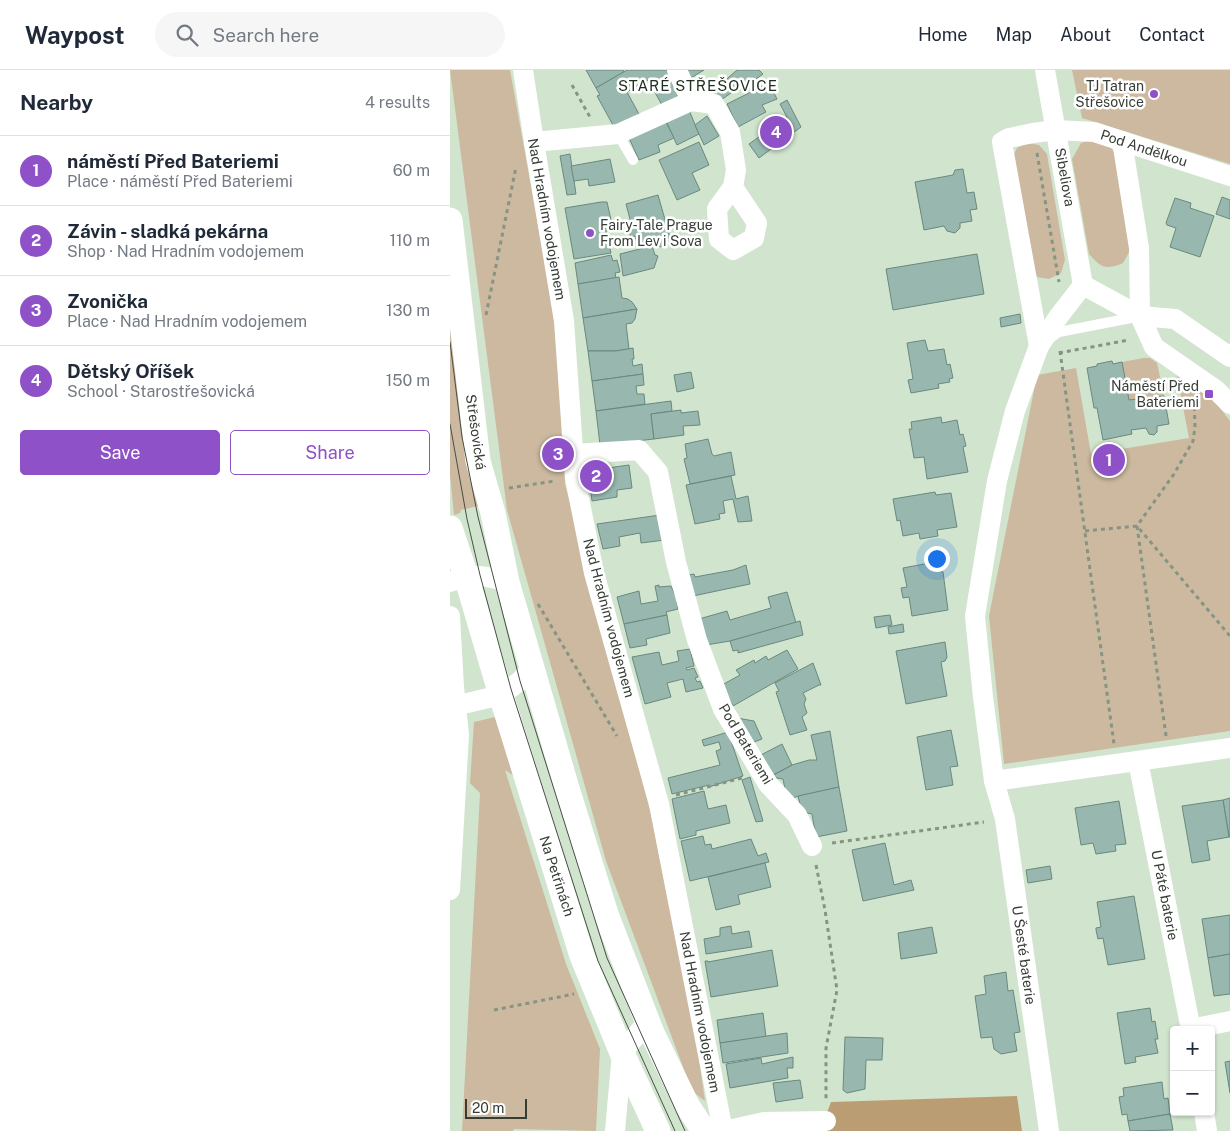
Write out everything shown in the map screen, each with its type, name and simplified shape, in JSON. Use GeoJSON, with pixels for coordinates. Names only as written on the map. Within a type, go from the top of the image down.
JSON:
{"type":"FeatureCollection","features":[{"type":"Feature","properties":{"kind":"street","name":"Nad Hradním vodojemem"},"geometry":{"type":"LineString","coordinates":[[524,70],[564,321],[575,478],[594,574],[659,804],[723,1131]]}},
{"type":"Feature","properties":{"kind":"street"},"geometry":{"type":"LineString","coordinates":[[677,70],[691,101]]}},
{"type":"Feature","properties":{"kind":"street","name":"Sibeliova"},"geometry":{"type":"LineString","coordinates":[[1044,70],[1083,285]]}},
{"type":"Feature","properties":{"kind":"street"},"geometry":{"type":"LineString","coordinates":[[534,142],[609,135],[691,101],[714,104],[730,132],[736,170],[733,187]]}},
{"type":"Feature","properties":{"kind":"street"},"geometry":{"type":"LineString","coordinates":[[1039,346],[1002,142],[1009,138],[1056,130]]}},
{"type":"Feature","properties":{"kind":"street","name":"Pod Andělkou"},"geometry":{"type":"LineString","coordinates":[[1056,130],[1094,132],[1230,176]]}},
{"type":"Feature","properties":{"kind":"street"},"geometry":{"type":"LineString","coordinates":[[1122,141],[1139,248],[1140,316],[1154,347],[1216,390],[1230,404]]}},
{"type":"Feature","properties":{"kind":"street","name":"Střešovická"},"geometry":{"type":"LineString","coordinates":[[450,220],[478,461],[493,513],[507,582],[533,668]]}},
{"type":"Feature","properties":{"kind":"street"},"geometry":{"type":"LineString","coordinates":[[1230,357],[1175,318],[1140,316],[1083,285],[1039,346],[1015,411],[997,481],[975,616],[994,781],[1230,748]]}},
{"type":"Feature","properties":{"kind":"street","name":"Pod Bateriemi"},"geometry":{"type":"LineString","coordinates":[[573,454],[639,450],[658,472],[676,562],[697,640],[723,709],[768,784],[797,815],[812,846]]}},
{"type":"Feature","properties":{"kind":"street"},"geometry":{"type":"LineString","coordinates":[[450,528],[458,579],[500,695]]}},
{"type":"Feature","properties":{"kind":"street"},"geometry":{"type":"LineString","coordinates":[[458,579],[480,575],[507,582]]}},
{"type":"Feature","properties":{"kind":"street"},"geometry":{"type":"LineString","coordinates":[[450,616],[454,687],[453,706],[458,735],[450,890]]}},
{"type":"Feature","properties":{"kind":"street"},"geometry":{"type":"LineString","coordinates":[[453,706],[500,695],[520,681],[533,668],[566,785],[606,914],[647,1022],[687,1105],[704,1131]]}},
{"type":"Feature","properties":{"kind":"street","name":"Na Petřinách"},"geometry":{"type":"LineString","coordinates":[[500,695],[582,956],[622,1053],[658,1131]]}},
{"type":"Feature","properties":{"kind":"street","name":"U Páté baterie"},"geometry":{"type":"LineString","coordinates":[[1138,761],[1190,1026]]}},
{"type":"Feature","properties":{"kind":"street","name":"U Šesté baterie"},"geometry":{"type":"LineString","coordinates":[[994,781],[1005,819],[1049,1131]]}},
{"type":"Feature","properties":{"kind":"street"},"geometry":{"type":"LineString","coordinates":[[1206,1026],[1230,1021]]}},
{"type":"Feature","properties":{"kind":"street"},"geometry":{"type":"LineString","coordinates":[[615,1131],[622,1053],[647,1022]]}},
{"type":"Feature","properties":{"kind":"street"},"geometry":{"type":"LineString","coordinates":[[1205,1116],[1207,1131]]}},
{"type":"Feature","properties":{"kind":"street"},"geometry":{"type":"LineString","coordinates":[[723,1131],[764,1122],[826,1121]]}},
{"type":"Feature","properties":{"kind":"lane"},"geometry":{"type":"LineString","coordinates":[[609,135],[633,160]]}},
{"type":"Feature","properties":{"kind":"lane"},"geometry":{"type":"LineString","coordinates":[[1039,346],[1059,332],[1140,316]]}},
{"type":"Feature","properties":{"kind":"path"},"geometry":{"type":"LineString","coordinates":[[572,85],[609,135]]}},
{"type":"Feature","properties":{"kind":"path"},"geometry":{"type":"LineString","coordinates":[[1033,133],[1059,282]]}},
{"type":"Feature","properties":{"kind":"path"},"geometry":{"type":"LineString","coordinates":[[484,324],[518,160],[534,142]]}},
{"type":"Feature","properties":{"kind":"path"},"geometry":{"type":"LineString","coordinates":[[1060,353],[1117,764]]}},
{"type":"Feature","properties":{"kind":"path"},"geometry":{"type":"LineString","coordinates":[[1169,757],[1137,526],[1174,474],[1193,442],[1196,427],[1194,395]]}},
{"type":"Feature","properties":{"kind":"path"},"geometry":{"type":"LineString","coordinates":[[508,488],[575,478]]}},
{"type":"Feature","properties":{"kind":"path"},"geometry":{"type":"LineString","coordinates":[[1085,531],[1137,526]]}},
{"type":"Feature","properties":{"kind":"path"},"geometry":{"type":"LineString","coordinates":[[1137,526],[1230,636]]}},
{"type":"Feature","properties":{"kind":"path"},"geometry":{"type":"LineString","coordinates":[[535,601],[540,606],[623,746],[646,754]]}},
{"type":"Feature","properties":{"kind":"path"},"geometry":{"type":"LineString","coordinates":[[695,790],[741,780],[744,776]]}},
{"type":"Feature","properties":{"kind":"path"},"geometry":{"type":"LineString","coordinates":[[826,1121],[826,1048],[836,990],[825,910],[812,846],[986,822]]}},
{"type":"Feature","properties":{"kind":"path"},"geometry":{"type":"LineString","coordinates":[[494,1010],[582,993]]}},
{"type":"Feature","properties":{"kind":"shaded area"},"geometry":{"type":"Polygon","coordinates":[[[450,70],[510,70],[560,346],[565,484],[651,814],[697,1045],[705,1101],[692,1091],[606,861],[507,510],[450,70]]]}},
{"type":"Feature","properties":{"kind":"shaded area","name":"TJ Tatran Střešovice"},"geometry":{"type":"Polygon","coordinates":[[[1072,70],[1230,70],[1230,164],[1082,118],[1072,70]]]}},
{"type":"Feature","properties":{"kind":"shaded area"},"geometry":{"type":"Polygon","coordinates":[[[1094,139],[1106,142],[1116,154],[1132,247],[1123,263],[1112,267],[1101,265],[1089,254],[1072,159],[1081,143],[1094,139]]]}},
{"type":"Feature","properties":{"kind":"shaded area"},"geometry":{"type":"Polygon","coordinates":[[[1027,143],[1039,145],[1047,154],[1065,260],[1061,273],[1049,279],[1037,277],[1029,265],[1010,163],[1017,148],[1027,143]]]}},
{"type":"Feature","properties":{"kind":"shaded area"},"geometry":{"type":"Polygon","coordinates":[[[450,309],[478,506],[461,510],[460,513],[454,515],[450,475],[450,309]]]}},
{"type":"Feature","properties":{"kind":"shaded area"},"geometry":{"type":"Polygon","coordinates":[[[1150,358],[1157,363],[1164,396],[1129,400],[1122,362],[1150,358]]]}},
{"type":"Feature","properties":{"kind":"shaded area"},"geometry":{"type":"Polygon","coordinates":[[[1076,368],[1091,454],[1189,438],[1177,376],[1214,400],[1230,421],[1230,731],[1004,764],[989,616],[1037,375],[1076,368]]]}},
{"type":"Feature","properties":{"kind":"shaded area"},"geometry":{"type":"Polygon","coordinates":[[[495,717],[514,776],[505,770],[566,964],[600,1049],[596,1131],[514,1129],[513,1131],[462,1131],[480,793],[470,783],[474,722],[495,717]]]}},
{"type":"Feature","properties":{"kind":"shaded area"},"geometry":{"type":"Polygon","coordinates":[[[1017,1096],[1022,1131],[820,1131],[831,1102],[1017,1096]]]}},
{"type":"Feature","properties":{"kind":"building"},"geometry":{"type":"Polygon","coordinates":[[[586,70],[623,70],[624,72],[596,88],[586,70]]]}},
{"type":"Feature","properties":{"kind":"building"},"geometry":{"type":"Polygon","coordinates":[[[627,70],[669,70],[680,89],[676,99],[662,105],[648,80],[627,92],[640,116],[614,127],[597,96],[600,95],[596,88],[627,70]]]}},
{"type":"Feature","properties":{"kind":"building"},"geometry":{"type":"Polygon","coordinates":[[[687,70],[704,70],[691,78],[687,70]]]}},
{"type":"Feature","properties":{"kind":"building"},"geometry":{"type":"Polygon","coordinates":[[[737,70],[759,70],[763,74],[756,79],[754,77],[721,100],[713,91],[737,70]]]}},
{"type":"Feature","properties":{"kind":"building"},"geometry":{"type":"Polygon","coordinates":[[[769,83],[777,99],[762,105],[766,112],[738,127],[727,104],[769,83]]]}},
{"type":"Feature","properties":{"kind":"building"},"geometry":{"type":"Polygon","coordinates":[[[787,100],[801,127],[759,158],[749,144],[787,117],[780,104],[787,100]]]}},
{"type":"Feature","properties":{"kind":"building"},"geometry":{"type":"Polygon","coordinates":[[[689,110],[699,134],[677,145],[666,121],[689,110]]]}},
{"type":"Feature","properties":{"kind":"building"},"geometry":{"type":"Polygon","coordinates":[[[707,116],[719,136],[704,145],[695,125],[707,116]]]}},
{"type":"Feature","properties":{"kind":"building"},"geometry":{"type":"Polygon","coordinates":[[[666,122],[674,138],[658,145],[660,152],[639,160],[629,138],[666,122]]]}},
{"type":"Feature","properties":{"kind":"building"},"geometry":{"type":"Polygon","coordinates":[[[699,142],[709,165],[692,173],[700,190],[677,200],[659,160],[699,142]]]}},
{"type":"Feature","properties":{"kind":"building"},"geometry":{"type":"Polygon","coordinates":[[[570,154],[576,194],[567,195],[560,156],[570,154]]]}},
{"type":"Feature","properties":{"kind":"building"},"geometry":{"type":"Polygon","coordinates":[[[610,159],[615,182],[589,186],[588,179],[574,181],[571,166],[610,159]]]}},
{"type":"Feature","properties":{"kind":"building"},"geometry":{"type":"Polygon","coordinates":[[[963,169],[967,193],[974,192],[977,209],[970,210],[972,221],[960,223],[960,228],[955,233],[947,231],[944,226],[924,230],[915,182],[953,175],[955,170],[963,169]]]}},
{"type":"Feature","properties":{"kind":"building"},"geometry":{"type":"Polygon","coordinates":[[[658,195],[670,237],[666,239],[665,245],[660,247],[655,242],[638,246],[635,236],[631,238],[627,224],[631,223],[626,204],[658,195]]]}},
{"type":"Feature","properties":{"kind":"building"},"geometry":{"type":"Polygon","coordinates":[[[1222,197],[1230,200],[1230,219],[1216,214],[1222,197]]]}},
{"type":"Feature","properties":{"kind":"building"},"geometry":{"type":"Polygon","coordinates":[[[1175,198],[1191,203],[1190,208],[1214,216],[1200,257],[1170,247],[1176,228],[1166,223],[1175,198]]]}},
{"type":"Feature","properties":{"kind":"building"},"geometry":{"type":"Polygon","coordinates":[[[607,202],[612,224],[605,226],[611,253],[574,259],[565,208],[607,202]]]}},
{"type":"Feature","properties":{"kind":"building"},"geometry":{"type":"Polygon","coordinates":[[[652,246],[655,255],[658,256],[654,268],[623,276],[620,254],[652,246]]]}},
{"type":"Feature","properties":{"kind":"building"},"geometry":{"type":"Polygon","coordinates":[[[977,254],[984,294],[893,310],[886,269],[977,254]]]}},
{"type":"Feature","properties":{"kind":"building"},"geometry":{"type":"Polygon","coordinates":[[[611,255],[613,261],[617,260],[620,272],[615,273],[616,278],[578,284],[575,263],[611,255]]]}},
{"type":"Feature","properties":{"kind":"building"},"geometry":{"type":"Polygon","coordinates":[[[619,277],[622,298],[628,299],[637,309],[583,318],[578,284],[619,277]]]}},
{"type":"Feature","properties":{"kind":"building"},"geometry":{"type":"Polygon","coordinates":[[[637,309],[635,319],[632,323],[626,324],[629,349],[588,351],[583,318],[637,309]]]}},
{"type":"Feature","properties":{"kind":"building"},"geometry":{"type":"Polygon","coordinates":[[[1020,314],[1021,323],[1001,327],[1000,318],[1020,314]]]}},
{"type":"Feature","properties":{"kind":"building"},"geometry":{"type":"Polygon","coordinates":[[[925,340],[928,351],[944,349],[947,365],[950,364],[953,378],[949,379],[950,382],[938,384],[939,388],[911,393],[908,380],[913,379],[907,343],[925,340]]]}},
{"type":"Feature","properties":{"kind":"building"},"geometry":{"type":"Polygon","coordinates":[[[633,348],[633,366],[642,364],[643,374],[592,381],[588,351],[616,351],[633,348]]]}},
{"type":"Feature","properties":{"kind":"building"},"geometry":{"type":"Polygon","coordinates":[[[1112,361],[1113,364],[1122,362],[1129,400],[1164,396],[1169,424],[1157,426],[1157,432],[1154,435],[1149,434],[1146,428],[1131,430],[1132,434],[1103,440],[1097,408],[1094,408],[1087,368],[1112,361]]]}},
{"type":"Feature","properties":{"kind":"building"},"geometry":{"type":"Polygon","coordinates":[[[691,372],[694,388],[677,392],[674,375],[691,372]]]}},
{"type":"Feature","properties":{"kind":"building"},"geometry":{"type":"Polygon","coordinates":[[[643,374],[644,385],[636,386],[637,394],[644,394],[645,404],[596,411],[592,381],[643,374]]]}},
{"type":"Feature","properties":{"kind":"building"},"geometry":{"type":"Polygon","coordinates":[[[671,401],[672,411],[651,414],[654,439],[600,445],[596,411],[671,401]]]}},
{"type":"Feature","properties":{"kind":"building"},"geometry":{"type":"Polygon","coordinates":[[[681,410],[681,413],[698,411],[700,425],[683,426],[684,435],[654,439],[651,414],[681,410]]]}},
{"type":"Feature","properties":{"kind":"building"},"geometry":{"type":"Polygon","coordinates":[[[941,417],[942,423],[957,420],[960,435],[963,434],[966,446],[963,447],[968,472],[927,479],[924,457],[914,458],[909,429],[912,429],[911,422],[941,417]]]}},
{"type":"Feature","properties":{"kind":"building"},"geometry":{"type":"Polygon","coordinates":[[[708,439],[714,456],[731,452],[735,475],[690,484],[684,459],[687,458],[685,444],[708,439]]]}},
{"type":"Feature","properties":{"kind":"building"},"geometry":{"type":"Polygon","coordinates":[[[562,448],[563,458],[553,459],[553,450],[562,448]]]}},
{"type":"Feature","properties":{"kind":"building"},"geometry":{"type":"Polygon","coordinates":[[[629,465],[632,488],[617,490],[617,497],[592,501],[590,472],[629,465]]]}},
{"type":"Feature","properties":{"kind":"building"},"geometry":{"type":"Polygon","coordinates":[[[731,476],[736,499],[748,496],[752,521],[738,522],[733,499],[723,501],[725,513],[719,514],[720,519],[695,524],[686,485],[731,476]]]}},
{"type":"Feature","properties":{"kind":"building"},"geometry":{"type":"Polygon","coordinates":[[[935,492],[936,495],[951,493],[957,527],[937,530],[938,536],[920,539],[919,533],[903,536],[900,520],[897,521],[893,499],[935,492]]]}},
{"type":"Feature","properties":{"kind":"building"},"geometry":{"type":"Polygon","coordinates":[[[660,515],[665,540],[641,543],[640,533],[619,537],[620,546],[603,549],[597,524],[660,515]]]}},
{"type":"Feature","properties":{"kind":"building"},"geometry":{"type":"Polygon","coordinates":[[[940,561],[948,610],[912,616],[909,597],[903,598],[901,588],[907,587],[903,568],[940,561]]]}},
{"type":"Feature","properties":{"kind":"building"},"geometry":{"type":"Polygon","coordinates":[[[746,565],[750,584],[693,596],[688,575],[694,574],[695,577],[733,570],[746,565]]]}},
{"type":"Feature","properties":{"kind":"building"},"geometry":{"type":"Polygon","coordinates":[[[659,585],[659,587],[671,586],[676,597],[678,609],[666,612],[667,615],[624,624],[617,597],[639,591],[641,604],[658,601],[655,586],[659,585]]]}},
{"type":"Feature","properties":{"kind":"building"},"geometry":{"type":"Polygon","coordinates":[[[787,592],[796,623],[730,641],[706,645],[699,619],[727,611],[730,620],[771,608],[768,597],[787,592]]]}},
{"type":"Feature","properties":{"kind":"building"},"geometry":{"type":"Polygon","coordinates":[[[667,615],[670,633],[646,639],[647,645],[630,648],[624,624],[667,615]]]}},
{"type":"Feature","properties":{"kind":"building"},"geometry":{"type":"Polygon","coordinates":[[[890,615],[892,625],[876,628],[874,617],[890,615]]]}},
{"type":"Feature","properties":{"kind":"building"},"geometry":{"type":"Polygon","coordinates":[[[800,621],[803,635],[738,653],[738,650],[733,651],[730,641],[800,621]]]}},
{"type":"Feature","properties":{"kind":"building"},"geometry":{"type":"Polygon","coordinates":[[[903,624],[904,632],[889,634],[888,627],[903,624]]]}},
{"type":"Feature","properties":{"kind":"building"},"geometry":{"type":"Polygon","coordinates":[[[945,642],[947,657],[945,661],[941,662],[947,696],[906,704],[896,651],[945,642]]]}},
{"type":"Feature","properties":{"kind":"building"},"geometry":{"type":"Polygon","coordinates":[[[690,649],[694,666],[686,668],[687,670],[694,668],[698,677],[695,678],[697,682],[700,681],[703,688],[686,692],[683,679],[667,683],[671,697],[645,704],[632,657],[659,652],[662,665],[679,661],[677,651],[690,649]]]}},
{"type":"Feature","properties":{"kind":"building"},"geometry":{"type":"Polygon","coordinates":[[[787,650],[798,669],[733,706],[722,685],[740,675],[736,670],[754,660],[755,663],[766,656],[768,660],[787,650]]]}},
{"type":"Feature","properties":{"kind":"building"},"geometry":{"type":"Polygon","coordinates":[[[813,663],[821,685],[803,693],[806,699],[804,704],[807,713],[802,717],[807,730],[790,735],[776,692],[779,691],[775,683],[813,663]]]}},
{"type":"Feature","properties":{"kind":"building"},"geometry":{"type":"Polygon","coordinates":[[[737,718],[754,721],[762,739],[749,744],[737,718]]]}},
{"type":"Feature","properties":{"kind":"building"},"geometry":{"type":"Polygon","coordinates":[[[951,730],[958,766],[950,767],[953,785],[926,790],[917,737],[951,730]]]}},
{"type":"Feature","properties":{"kind":"building"},"geometry":{"type":"Polygon","coordinates":[[[830,731],[839,787],[787,799],[783,779],[770,777],[792,765],[809,760],[817,760],[811,735],[830,731]]]}},
{"type":"Feature","properties":{"kind":"building"},"geometry":{"type":"Polygon","coordinates":[[[728,732],[743,776],[709,787],[709,785],[672,794],[668,778],[720,765],[716,751],[721,749],[719,742],[704,746],[702,740],[728,732]]]}},
{"type":"Feature","properties":{"kind":"building"},"geometry":{"type":"Polygon","coordinates":[[[782,744],[792,765],[771,776],[757,757],[782,744]]]}},
{"type":"Feature","properties":{"kind":"building"},"geometry":{"type":"Polygon","coordinates":[[[750,777],[763,821],[756,822],[742,780],[750,777]]]}},
{"type":"Feature","properties":{"kind":"building"},"geometry":{"type":"Polygon","coordinates":[[[839,787],[847,831],[816,837],[812,814],[802,812],[798,796],[839,787]]]}},
{"type":"Feature","properties":{"kind":"building"},"geometry":{"type":"Polygon","coordinates":[[[704,791],[708,809],[726,805],[730,823],[696,831],[696,835],[680,839],[672,799],[704,791]]]}},
{"type":"Feature","properties":{"kind":"building"},"geometry":{"type":"Polygon","coordinates":[[[1230,798],[1230,837],[1229,837],[1223,800],[1230,798]]]}},
{"type":"Feature","properties":{"kind":"building"},"geometry":{"type":"Polygon","coordinates":[[[1223,800],[1229,837],[1207,841],[1210,860],[1192,863],[1182,806],[1223,800]]]}},
{"type":"Feature","properties":{"kind":"building"},"geometry":{"type":"Polygon","coordinates":[[[1119,801],[1126,844],[1115,845],[1116,851],[1096,854],[1093,843],[1081,845],[1075,808],[1119,801]]]}},
{"type":"Feature","properties":{"kind":"building"},"geometry":{"type":"Polygon","coordinates":[[[703,836],[705,845],[711,844],[712,849],[751,839],[758,856],[766,853],[769,862],[690,881],[681,841],[703,836]]]}},
{"type":"Feature","properties":{"kind":"building"},"geometry":{"type":"Polygon","coordinates":[[[885,843],[894,885],[911,880],[914,890],[863,901],[852,850],[885,843]]]}},
{"type":"Feature","properties":{"kind":"building"},"geometry":{"type":"Polygon","coordinates":[[[765,863],[771,887],[738,895],[740,904],[716,910],[708,877],[765,863]]]}},
{"type":"Feature","properties":{"kind":"building"},"geometry":{"type":"Polygon","coordinates":[[[1050,866],[1052,879],[1028,883],[1026,870],[1050,866]]]}},
{"type":"Feature","properties":{"kind":"building"},"geometry":{"type":"Polygon","coordinates":[[[1134,896],[1145,959],[1108,965],[1103,938],[1098,939],[1096,930],[1096,928],[1101,927],[1097,902],[1134,896]]]}},
{"type":"Feature","properties":{"kind":"building"},"geometry":{"type":"Polygon","coordinates":[[[1230,915],[1230,954],[1208,958],[1202,919],[1230,915]]]}},
{"type":"Feature","properties":{"kind":"building"},"geometry":{"type":"Polygon","coordinates":[[[731,926],[732,934],[749,931],[752,947],[706,954],[704,939],[720,936],[720,928],[731,926]]]}},
{"type":"Feature","properties":{"kind":"building"},"geometry":{"type":"Polygon","coordinates":[[[932,927],[937,953],[901,959],[898,933],[932,927]]]}},
{"type":"Feature","properties":{"kind":"building"},"geometry":{"type":"Polygon","coordinates":[[[772,950],[778,986],[711,997],[705,961],[772,950]]]}},
{"type":"Feature","properties":{"kind":"building"},"geometry":{"type":"Polygon","coordinates":[[[1230,954],[1230,994],[1214,996],[1208,958],[1230,954]]]}},
{"type":"Feature","properties":{"kind":"building"},"geometry":{"type":"Polygon","coordinates":[[[1006,972],[1008,991],[1013,990],[1020,1032],[1014,1033],[1017,1051],[1001,1054],[994,1049],[992,1037],[981,1038],[975,996],[986,994],[984,976],[1006,972]]]}},
{"type":"Feature","properties":{"kind":"building"},"geometry":{"type":"Polygon","coordinates":[[[1150,1008],[1152,1022],[1155,1021],[1158,1039],[1155,1039],[1158,1053],[1135,1057],[1136,1062],[1125,1064],[1117,1013],[1150,1008]]]}},
{"type":"Feature","properties":{"kind":"building"},"geometry":{"type":"Polygon","coordinates":[[[763,1013],[766,1037],[720,1043],[717,1020],[763,1013]]]}},
{"type":"Feature","properties":{"kind":"building"},"geometry":{"type":"Polygon","coordinates":[[[787,1033],[788,1053],[723,1063],[720,1043],[787,1033]]]}},
{"type":"Feature","properties":{"kind":"building"},"geometry":{"type":"Polygon","coordinates":[[[845,1037],[883,1038],[882,1060],[866,1060],[865,1089],[847,1093],[843,1090],[845,1037]]]}},
{"type":"Feature","properties":{"kind":"building"},"geometry":{"type":"Polygon","coordinates":[[[793,1057],[793,1068],[787,1068],[788,1078],[730,1088],[726,1064],[761,1058],[762,1064],[793,1057]]]}},
{"type":"Feature","properties":{"kind":"building"},"geometry":{"type":"Polygon","coordinates":[[[1230,1061],[1230,1093],[1225,1062],[1230,1061]]]}},
{"type":"Feature","properties":{"kind":"building"},"geometry":{"type":"Polygon","coordinates":[[[800,1080],[803,1098],[776,1102],[773,1083],[800,1080]]]}},
{"type":"Feature","properties":{"kind":"building"},"geometry":{"type":"Polygon","coordinates":[[[1162,1082],[1164,1099],[1168,1098],[1170,1114],[1128,1121],[1127,1114],[1122,1115],[1119,1097],[1124,1096],[1123,1088],[1162,1082]]]}},
{"type":"Feature","properties":{"kind":"building"},"geometry":{"type":"Polygon","coordinates":[[[1170,1114],[1173,1130],[1130,1131],[1128,1121],[1170,1114]]]}},
{"type":"Feature","properties":{"kind":"tram line"},"geometry":{"type":"LineString","coordinates":[[450,342],[462,437],[478,517],[520,681],[607,958],[685,1131]]}},
{"type":"Feature","properties":{"kind":"tram line"},"geometry":{"type":"LineString","coordinates":[[450,424],[467,519],[511,689],[598,961],[675,1131]]}},
{"type":"Feature","properties":{"kind":"place","name":"TJ Tatran Střešovice"},"geometry":{"type":"Point","coordinates":[1154,94]}},
{"type":"Feature","properties":{"kind":"place","name":"Dětský Oříšek"},"geometry":{"type":"Point","coordinates":[776,132]}},
{"type":"Feature","properties":{"kind":"place","name":"Fairy-Tale Prague From Lev i Sova"},"geometry":{"type":"Point","coordinates":[590,233]}},
{"type":"Feature","properties":{"kind":"place","name":"Náměstí Před Bateriemi"},"geometry":{"type":"Point","coordinates":[1209,394]}},
{"type":"Feature","properties":{"kind":"place","name":"Zvonička"},"geometry":{"type":"Point","coordinates":[558,454]}},
{"type":"Feature","properties":{"kind":"place","name":"náměstí Před Bateriemi"},"geometry":{"type":"Point","coordinates":[1109,460]}},
{"type":"Feature","properties":{"kind":"place","name":"Závin - sladká pekárna"},"geometry":{"type":"Point","coordinates":[596,476]}},
{"type":"Feature","properties":{"kind":"district","name":"STARÉ STŘEŠOVICE"},"geometry":{"type":"Point","coordinates":[698,86]}}]}
